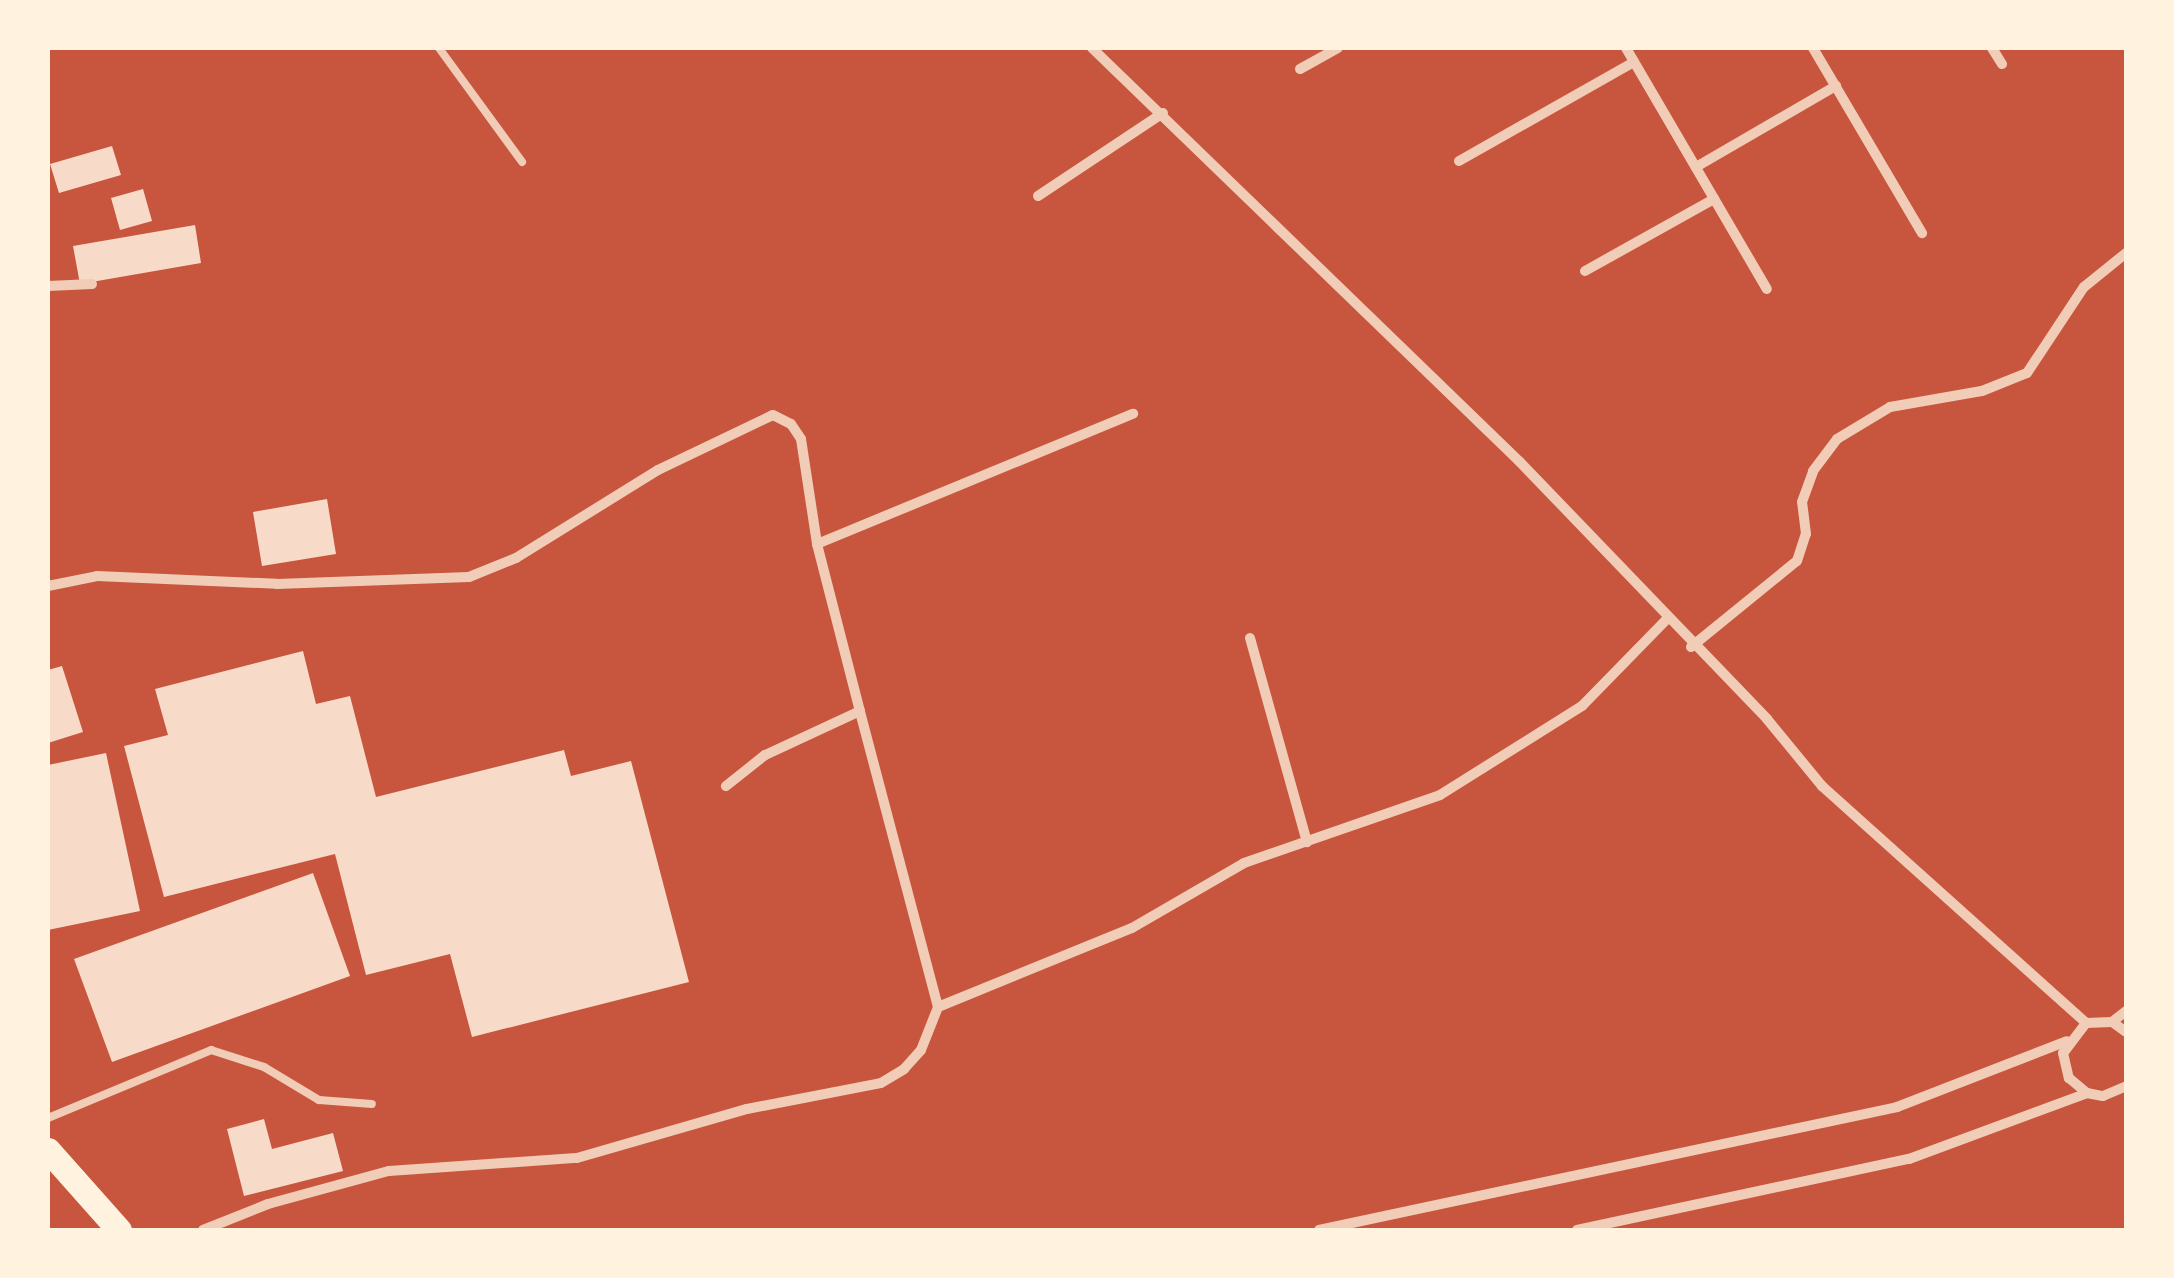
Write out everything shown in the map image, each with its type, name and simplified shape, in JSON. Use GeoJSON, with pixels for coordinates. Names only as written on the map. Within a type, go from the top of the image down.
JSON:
{"type":"FeatureCollection","features":[{"type":"Feature","properties":{"kind":"main road"},"geometry":{"type":"LineString","coordinates":[[48,1150],[119,1230]]}},
{"type":"Feature","properties":{"kind":"street"},"geometry":{"type":"LineString","coordinates":[[1092,48],[1164,113],[1518,461],[1691,646],[1767,719],[1822,786],[2086,1023]]}},
{"type":"Feature","properties":{"kind":"street"},"geometry":{"type":"LineString","coordinates":[[1300,69],[1338,48]]}},
{"type":"Feature","properties":{"kind":"street"},"geometry":{"type":"LineString","coordinates":[[1626,48],[1767,289]]}},
{"type":"Feature","properties":{"kind":"street"},"geometry":{"type":"LineString","coordinates":[[1813,48],[1922,233]]}},
{"type":"Feature","properties":{"kind":"street"},"geometry":{"type":"LineString","coordinates":[[1992,48],[2002,64]]}},
{"type":"Feature","properties":{"kind":"street"},"geometry":{"type":"LineString","coordinates":[[1459,161],[1634,62]]}},
{"type":"Feature","properties":{"kind":"street"},"geometry":{"type":"LineString","coordinates":[[1696,167],[1836,86]]}},
{"type":"Feature","properties":{"kind":"street"},"geometry":{"type":"LineString","coordinates":[[1038,196],[1164,113]]}},
{"type":"Feature","properties":{"kind":"street"},"geometry":{"type":"LineString","coordinates":[[1585,271],[1714,199]]}},
{"type":"Feature","properties":{"kind":"street"},"geometry":{"type":"LineString","coordinates":[[1691,646],[1797,561],[1806,534],[1802,502],[1813,470],[1837,439],[1890,407],[1982,391],[2027,373],[2084,287],[2126,253]]}},
{"type":"Feature","properties":{"kind":"street"},"geometry":{"type":"LineString","coordinates":[[48,286],[92,284]]}},
{"type":"Feature","properties":{"kind":"street"},"geometry":{"type":"LineString","coordinates":[[817,544],[1133,414]]}},
{"type":"Feature","properties":{"kind":"street"},"geometry":{"type":"LineString","coordinates":[[48,586],[97,576],[277,584],[468,577],[516,558],[658,470],[774,416],[791,424],[801,439],[817,544],[938,1007],[921,1050],[881,1083],[747,1109],[577,1158],[389,1170],[268,1204],[203,1230]]}},
{"type":"Feature","properties":{"kind":"street"},"geometry":{"type":"LineString","coordinates":[[938,1007],[1132,928],[1244,862],[1440,795],[1582,706],[1667,619]]}},
{"type":"Feature","properties":{"kind":"street"},"geometry":{"type":"LineString","coordinates":[[1250,638],[1306,842]]}},
{"type":"Feature","properties":{"kind":"street"},"geometry":{"type":"LineString","coordinates":[[726,786],[765,755],[860,711]]}},
{"type":"Feature","properties":{"kind":"street"},"geometry":{"type":"LineString","coordinates":[[1319,1230],[1411,1214],[1897,1107],[2067,1041],[2086,1023],[2112,1022],[2126,1011]]}},
{"type":"Feature","properties":{"kind":"street"},"geometry":{"type":"LineString","coordinates":[[2112,1022],[2126,1032]]}},
{"type":"Feature","properties":{"kind":"street"},"geometry":{"type":"LineString","coordinates":[[2067,1041],[2064,1066],[2088,1093]]}},
{"type":"Feature","properties":{"kind":"street"},"geometry":{"type":"LineString","coordinates":[[1577,1230],[1909,1158],[2088,1093],[2103,1096],[2126,1086]]}},
{"type":"Feature","properties":{"kind":"street"},"geometry":{"type":"LineString","coordinates":[[1411,1214],[1413,1230]]}},
{"type":"Feature","properties":{"kind":"lane"},"geometry":{"type":"LineString","coordinates":[[439,48],[522,162]]}},
{"type":"Feature","properties":{"kind":"lane"},"geometry":{"type":"LineString","coordinates":[[48,1118],[211,1050],[264,1067],[319,1100],[372,1104]]}},
{"type":"Feature","properties":{"kind":"building"},"geometry":{"type":"Polygon","coordinates":[[[112,146],[121,175],[59,193],[50,164],[112,146]]]}},
{"type":"Feature","properties":{"kind":"building"},"geometry":{"type":"Polygon","coordinates":[[[143,189],[152,221],[120,230],[111,198],[143,189]]]}},
{"type":"Feature","properties":{"kind":"building"},"geometry":{"type":"Polygon","coordinates":[[[195,225],[201,263],[80,284],[73,246],[195,225]]]}},
{"type":"Feature","properties":{"kind":"building"},"geometry":{"type":"Polygon","coordinates":[[[327,499],[336,554],[262,566],[253,512],[327,499]]]}},
{"type":"Feature","properties":{"kind":"building"},"geometry":{"type":"Polygon","coordinates":[[[303,651],[316,704],[350,696],[376,797],[564,750],[571,776],[631,761],[689,982],[472,1037],[450,954],[366,975],[335,854],[164,897],[124,746],[168,735],[155,689],[303,651]]]}},
{"type":"Feature","properties":{"kind":"building"},"geometry":{"type":"Polygon","coordinates":[[[62,666],[83,732],[48,743],[48,670],[62,666]]]}},
{"type":"Feature","properties":{"kind":"building"},"geometry":{"type":"Polygon","coordinates":[[[106,753],[140,911],[48,930],[48,765],[106,753]]]}},
{"type":"Feature","properties":{"kind":"building"},"geometry":{"type":"Polygon","coordinates":[[[313,873],[350,976],[112,1062],[74,959],[313,873]]]}},
{"type":"Feature","properties":{"kind":"building"},"geometry":{"type":"Polygon","coordinates":[[[264,1119],[272,1149],[333,1133],[343,1171],[244,1196],[227,1129],[264,1119]]]}}]}
